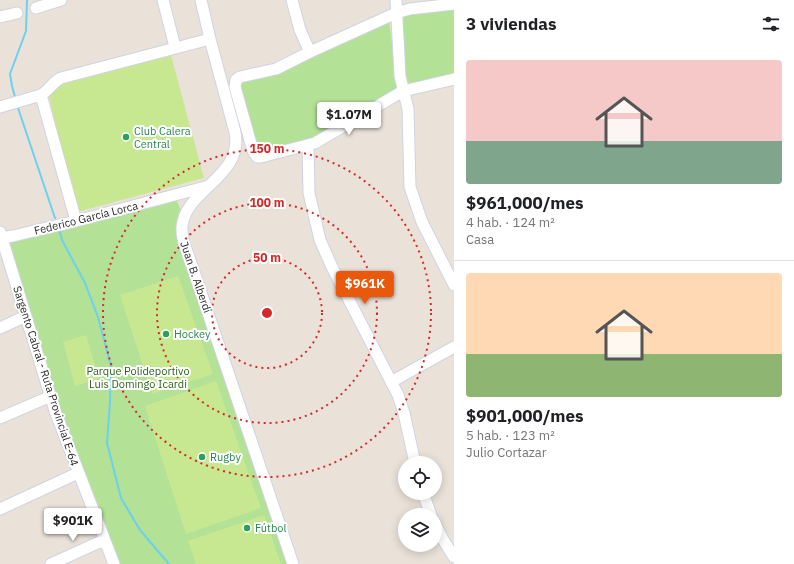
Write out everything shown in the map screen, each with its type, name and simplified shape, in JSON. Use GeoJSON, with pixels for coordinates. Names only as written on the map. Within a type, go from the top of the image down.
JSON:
{"type":"FeatureCollection","features":[{"type":"Feature","properties":{"kind":"street"},"geometry":{"type":"LineString","coordinates":[[36,8],[58,0]]}},
{"type":"Feature","properties":{"kind":"street"},"geometry":{"type":"LineString","coordinates":[[163,0],[175,47]]}},
{"type":"Feature","properties":{"kind":"street"},"geometry":{"type":"LineString","coordinates":[[184,220],[190,207],[223,172],[232,160],[235,155],[237,145],[201,0]]}},
{"type":"Feature","properties":{"kind":"street"},"geometry":{"type":"LineString","coordinates":[[292,0],[300,30],[310,52]]}},
{"type":"Feature","properties":{"kind":"street"},"geometry":{"type":"LineString","coordinates":[[396,0],[400,76],[408,109],[409,180],[412,194],[422,222],[454,285]]}},
{"type":"Feature","properties":{"kind":"street"},"geometry":{"type":"LineString","coordinates":[[454,4],[410,9],[396,13],[276,69],[240,77],[236,80],[235,87],[255,155],[257,157],[261,157],[315,143],[403,91],[454,79]]}},
{"type":"Feature","properties":{"kind":"street"},"geometry":{"type":"LineString","coordinates":[[0,18],[17,13]]}},
{"type":"Feature","properties":{"kind":"street"},"geometry":{"type":"LineString","coordinates":[[0,107],[41,95],[53,83],[61,78],[210,39]]}},
{"type":"Feature","properties":{"kind":"street"},"geometry":{"type":"LineString","coordinates":[[41,95],[76,221]]}},
{"type":"Feature","properties":{"kind":"street"},"geometry":{"type":"LineString","coordinates":[[308,146],[309,193],[322,245],[401,403],[413,456]]}},
{"type":"Feature","properties":{"kind":"street","name":"Federico García Lorca"},"geometry":{"type":"LineString","coordinates":[[1,236],[13,236],[76,221],[210,185]]}},
{"type":"Feature","properties":{"kind":"street"},"geometry":{"type":"LineString","coordinates":[[171,196],[179,198],[184,205],[184,220]]}},
{"type":"Feature","properties":{"kind":"street","name":"Juan B. Alberdi"},"geometry":{"type":"LineString","coordinates":[[184,220],[182,230],[188,254],[293,564]]}},
{"type":"Feature","properties":{"kind":"street","name":"Sargento Cabral - Ruta Provincial E-64"},"geometry":{"type":"LineString","coordinates":[[1,236],[51,396],[78,473],[114,564]]}},
{"type":"Feature","properties":{"kind":"street"},"geometry":{"type":"LineString","coordinates":[[0,328],[26,316]]}},
{"type":"Feature","properties":{"kind":"street"},"geometry":{"type":"LineString","coordinates":[[391,382],[454,347]]}},
{"type":"Feature","properties":{"kind":"street"},"geometry":{"type":"LineString","coordinates":[[0,418],[51,396]]}},
{"type":"Feature","properties":{"kind":"street"},"geometry":{"type":"LineString","coordinates":[[0,508],[78,473]]}},
{"type":"Feature","properties":{"kind":"street"},"geometry":{"type":"LineString","coordinates":[[442,538],[454,557]]}},
{"type":"Feature","properties":{"kind":"street"},"geometry":{"type":"LineString","coordinates":[[51,564],[104,540]]}},
{"type":"Feature","properties":{"kind":"green space"},"geometry":{"type":"Polygon","coordinates":[[[454,8],[454,76],[409,86],[406,84],[399,19],[403,16],[454,8]]]}},
{"type":"Feature","properties":{"kind":"green space"},"geometry":{"type":"Polygon","coordinates":[[[389,20],[398,90],[310,141],[258,153],[239,84],[241,80],[389,20]]]}},
{"type":"Feature","properties":{"kind":"green space","name":"Club Calera Central"},"geometry":{"type":"Polygon","coordinates":[[[171,55],[204,178],[77,212],[49,97],[55,86],[171,55]]]}},
{"type":"Feature","properties":{"kind":"green space","name":"Parque Polideportivo Luis Domingo Icardi"},"geometry":{"type":"Polygon","coordinates":[[[176,200],[180,211],[178,222],[290,564],[120,564],[56,398],[10,242],[176,200]]]}},
{"type":"Feature","properties":{"kind":"green space","name":"Hockey"},"geometry":{"type":"Polygon","coordinates":[[[178,276],[213,374],[152,394],[120,295],[178,276]]]}},
{"type":"Feature","properties":{"kind":"green space"},"geometry":{"type":"Polygon","coordinates":[[[86,335],[99,379],[75,386],[63,342],[86,335]]]}},
{"type":"Feature","properties":{"kind":"green space","name":"Rugby"},"geometry":{"type":"Polygon","coordinates":[[[216,381],[261,508],[186,534],[145,406],[216,381]]]}},
{"type":"Feature","properties":{"kind":"green space","name":"Fútbol"},"geometry":{"type":"Polygon","coordinates":[[[264,515],[281,564],[196,564],[188,541],[264,515]]]}},
{"type":"Feature","properties":{"kind":"waterway"},"geometry":{"type":"LineString","coordinates":[[15,97],[10,74],[26,31],[27,0]]}},
{"type":"Feature","properties":{"kind":"waterway"},"geometry":{"type":"LineString","coordinates":[[18,108],[55,218]]}},
{"type":"Feature","properties":{"kind":"waterway"},"geometry":{"type":"LineString","coordinates":[[59,229],[62,240],[85,283],[98,317],[111,366],[107,443],[121,498],[140,530],[169,564]]}},
{"type":"Feature","properties":{"kind":"place","name":"Club Calera Central"},"geometry":{"type":"Point","coordinates":[126,137]}},
{"type":"Feature","properties":{"kind":"place","name":"Hockey"},"geometry":{"type":"Point","coordinates":[166,334]}},
{"type":"Feature","properties":{"kind":"place","name":"Rugby"},"geometry":{"type":"Point","coordinates":[202,457]}},
{"type":"Feature","properties":{"kind":"place","name":"Fútbol"},"geometry":{"type":"Point","coordinates":[247,528]}}]}
